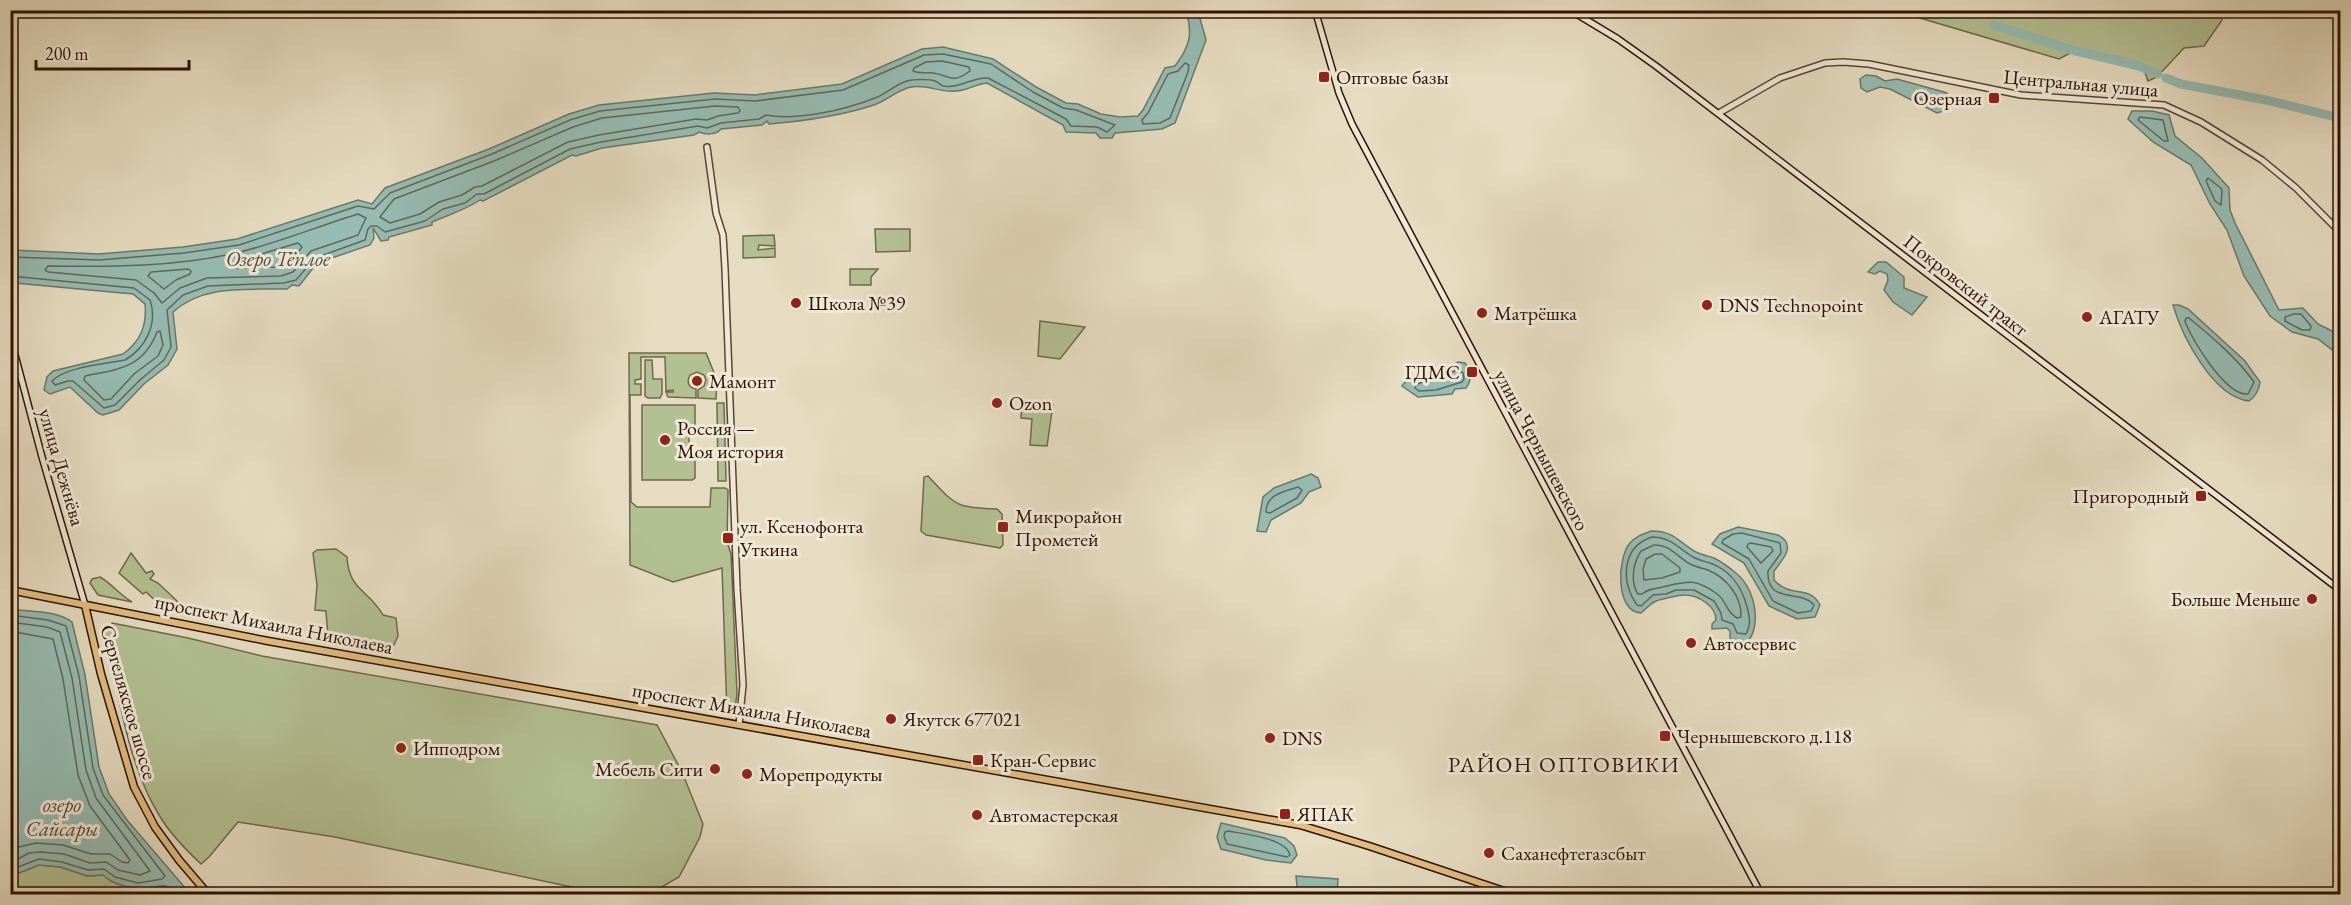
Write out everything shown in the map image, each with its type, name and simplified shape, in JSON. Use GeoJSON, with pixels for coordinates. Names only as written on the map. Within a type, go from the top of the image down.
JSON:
{"type":"FeatureCollection","features":[{"type":"Feature","properties":{"kind":"main road","name":"улица Чернышевского"},"geometry":{"type":"LineString","coordinates":[[1315,10],[1340,93],[1352,124],[1761,894]]}},
{"type":"Feature","properties":{"kind":"main road","name":"Покровский тракт"},"geometry":{"type":"LineString","coordinates":[[1570,10],[1618,39],[1719,113],[2340,590]]}},
{"type":"Feature","properties":{"kind":"main road","name":"Центральная улица"},"geometry":{"type":"LineString","coordinates":[[1719,113],[1779,78],[1825,63],[1843,62],[1878,65],[2021,95],[2164,105],[2201,122],[2262,160],[2296,188],[2340,232]]}},
{"type":"Feature","properties":{"kind":"main road"},"geometry":{"type":"LineString","coordinates":[[707,147],[716,213],[723,235],[725,269],[737,588],[743,685],[739,725]]}},
{"type":"Feature","properties":{"kind":"main road","name":"улица Дежнёва"},"geometry":{"type":"LineString","coordinates":[[10,336],[85,605]]}},
{"type":"Feature","properties":{"kind":"main road","name":"проспект Михаила Николаева"},"geometry":{"type":"LineString","coordinates":[[10,590],[268,641],[1305,826],[1513,894]]}},
{"type":"Feature","properties":{"kind":"main road","name":"Сергеляхское шоссе"},"geometry":{"type":"LineString","coordinates":[[85,605],[101,674],[134,787],[154,826],[208,894]]}},
{"type":"Feature","properties":{"kind":"green space"},"geometry":{"type":"Polygon","coordinates":[[[2219,10],[2222,20],[2204,46],[2184,48],[2157,77],[2148,81],[2142,64],[2118,57],[2074,51],[2059,59],[1896,11],[2219,10]]]}},
{"type":"Feature","properties":{"kind":"green space"},"geometry":{"type":"Polygon","coordinates":[[[875,229],[910,229],[910,251],[876,252],[875,229]]]}},
{"type":"Feature","properties":{"kind":"green space"},"geometry":{"type":"Polygon","coordinates":[[[774,235],[775,246],[759,245],[758,250],[775,248],[775,257],[743,258],[743,236],[774,235]]]}},
{"type":"Feature","properties":{"kind":"green space"},"geometry":{"type":"Polygon","coordinates":[[[850,269],[878,269],[871,277],[871,285],[850,285],[850,269]]]}},
{"type":"Feature","properties":{"kind":"green space"},"geometry":{"type":"Polygon","coordinates":[[[1040,321],[1085,327],[1060,359],[1038,356],[1040,321]]]}},
{"type":"Feature","properties":{"kind":"green space"},"geometry":{"type":"Polygon","coordinates":[[[629,353],[706,353],[717,380],[716,399],[698,398],[698,390],[704,386],[706,380],[704,375],[697,372],[690,375],[688,380],[690,386],[696,389],[696,398],[668,397],[666,392],[673,392],[673,390],[666,391],[665,357],[641,357],[641,379],[635,380],[635,384],[641,384],[641,395],[630,395],[631,502],[637,507],[710,507],[711,488],[728,490],[727,542],[731,554],[737,694],[735,708],[730,714],[727,713],[722,568],[673,582],[630,565],[629,353]]]}},
{"type":"Feature","properties":{"kind":"green space"},"geometry":{"type":"Polygon","coordinates":[[[645,360],[652,360],[653,379],[662,379],[660,398],[645,396],[645,360]]]}},
{"type":"Feature","properties":{"kind":"green space"},"geometry":{"type":"Polygon","coordinates":[[[1022,402],[1053,404],[1047,446],[1030,445],[1032,419],[1021,418],[1022,402]]]}},
{"type":"Feature","properties":{"kind":"green space"},"geometry":{"type":"Polygon","coordinates":[[[717,403],[724,403],[726,481],[718,481],[717,403]]]}},
{"type":"Feature","properties":{"kind":"green space"},"geometry":{"type":"Polygon","coordinates":[[[642,405],[695,405],[695,425],[689,425],[689,459],[695,460],[695,478],[692,480],[642,480],[642,405]]]}},
{"type":"Feature","properties":{"kind":"green space"},"geometry":{"type":"Polygon","coordinates":[[[928,476],[952,500],[964,506],[997,509],[1002,514],[1003,545],[1000,548],[926,535],[921,531],[924,477],[928,476]]]}},
{"type":"Feature","properties":{"kind":"green space"},"geometry":{"type":"Polygon","coordinates":[[[336,549],[347,557],[351,577],[360,589],[383,615],[396,618],[398,636],[391,651],[336,643],[328,636],[326,611],[315,610],[317,585],[313,553],[317,550],[336,549]]]}},
{"type":"Feature","properties":{"kind":"green space"},"geometry":{"type":"Polygon","coordinates":[[[131,553],[146,573],[152,571],[154,574],[150,579],[158,583],[177,601],[176,612],[159,604],[146,592],[143,594],[119,573],[131,553]]]}},
{"type":"Feature","properties":{"kind":"green space"},"geometry":{"type":"Polygon","coordinates":[[[100,577],[132,602],[98,595],[90,583],[92,579],[100,577]]]}},
{"type":"Feature","properties":{"kind":"green space","name":"Ипподром"},"geometry":{"type":"Polygon","coordinates":[[[112,623],[262,656],[657,725],[682,772],[703,824],[700,837],[679,877],[660,888],[640,894],[605,894],[335,837],[238,822],[201,864],[163,822],[139,773],[125,726],[105,632],[112,623]]]}},
{"type":"Feature","properties":{"kind":"green space"},"geometry":{"type":"Polygon","coordinates":[[[39,865],[61,867],[87,876],[104,875],[122,885],[162,886],[169,888],[174,894],[11,894],[10,869],[19,873],[39,865]]]}},
{"type":"Feature","properties":{"kind":"water","name":"Озеро Тёплое"},"geometry":{"type":"Polygon","coordinates":[[[1186,11],[1198,11],[1206,40],[1175,123],[1162,129],[1115,133],[1112,138],[1100,138],[1096,133],[1066,132],[1063,125],[987,83],[956,91],[911,87],[874,105],[835,115],[769,124],[767,121],[762,125],[721,129],[711,134],[699,132],[694,135],[602,148],[576,156],[572,155],[483,201],[480,200],[432,222],[432,225],[381,241],[373,228],[374,238],[370,245],[317,263],[299,286],[292,285],[287,289],[227,290],[198,297],[185,303],[173,312],[177,349],[168,365],[144,384],[119,410],[103,415],[70,387],[50,394],[44,390],[47,377],[53,371],[123,354],[142,332],[145,304],[133,294],[15,283],[11,280],[11,250],[99,254],[183,247],[237,239],[358,200],[372,204],[385,188],[489,149],[569,114],[599,105],[714,93],[755,95],[842,84],[922,49],[943,47],[993,59],[1066,103],[1078,104],[1101,114],[1120,117],[1138,116],[1165,68],[1175,66],[1187,46],[1190,33],[1186,11]]]}},
{"type":"Feature","properties":{"kind":"water"},"geometry":{"type":"Polygon","coordinates":[[[1866,75],[1876,76],[1885,81],[1897,79],[1947,93],[1950,99],[1947,110],[1937,113],[1890,89],[1880,87],[1867,92],[1861,88],[1860,79],[1866,75]]]}},
{"type":"Feature","properties":{"kind":"water"},"geometry":{"type":"Polygon","coordinates":[[[2132,111],[2152,111],[2169,115],[2175,136],[2202,158],[2229,188],[2230,210],[2235,223],[2279,310],[2303,308],[2318,324],[2340,335],[2340,356],[2318,339],[2292,332],[2270,316],[2244,276],[2227,230],[2210,204],[2191,165],[2153,142],[2128,119],[2132,111]]]}},
{"type":"Feature","properties":{"kind":"water"},"geometry":{"type":"Polygon","coordinates":[[[1878,262],[1886,262],[1904,277],[1904,288],[1927,297],[1912,315],[1893,302],[1884,290],[1888,280],[1887,274],[1880,271],[1875,274],[1868,272],[1878,262]]]}},
{"type":"Feature","properties":{"kind":"water"},"geometry":{"type":"Polygon","coordinates":[[[2173,305],[2188,309],[2245,361],[2260,382],[2257,393],[2249,401],[2236,397],[2223,389],[2212,377],[2192,348],[2173,305]]]}},
{"type":"Feature","properties":{"kind":"water"},"geometry":{"type":"Polygon","coordinates":[[[1458,362],[1465,363],[1470,372],[1470,379],[1466,388],[1455,389],[1452,394],[1418,397],[1402,386],[1412,378],[1458,362]]]}},
{"type":"Feature","properties":{"kind":"water"},"geometry":{"type":"Polygon","coordinates":[[[1311,474],[1318,478],[1321,487],[1309,492],[1301,503],[1271,520],[1266,532],[1257,531],[1263,497],[1274,488],[1311,474]]]}},
{"type":"Feature","properties":{"kind":"water"},"geometry":{"type":"Polygon","coordinates":[[[1738,527],[1778,535],[1784,539],[1787,548],[1774,571],[1774,580],[1780,586],[1811,595],[1816,599],[1820,605],[1815,617],[1797,619],[1769,606],[1744,563],[1712,544],[1720,534],[1738,527]]]}},
{"type":"Feature","properties":{"kind":"water"},"geometry":{"type":"Polygon","coordinates":[[[1651,531],[1671,535],[1696,552],[1714,558],[1744,581],[1753,599],[1755,620],[1754,629],[1744,646],[1739,640],[1730,639],[1730,631],[1727,628],[1712,629],[1712,624],[1716,620],[1713,610],[1705,602],[1695,597],[1682,595],[1659,600],[1641,613],[1626,604],[1621,571],[1626,550],[1635,539],[1651,531]]]}},
{"type":"Feature","properties":{"kind":"water","name":"озеро Сайсары"},"geometry":{"type":"Polygon","coordinates":[[[10,609],[51,613],[72,622],[85,675],[99,767],[109,794],[127,820],[187,890],[187,894],[174,894],[171,889],[163,886],[144,889],[130,888],[115,883],[103,875],[87,876],[61,867],[39,865],[19,873],[11,869],[10,609]]]}},
{"type":"Feature","properties":{"kind":"water"},"geometry":{"type":"Polygon","coordinates":[[[1221,823],[1285,838],[1294,846],[1297,855],[1291,863],[1266,860],[1221,849],[1217,837],[1221,823]]]}},
{"type":"Feature","properties":{"kind":"water"},"geometry":{"type":"Polygon","coordinates":[[[1296,876],[1338,879],[1337,894],[1293,894],[1297,886],[1296,876]]]}},
{"type":"Feature","properties":{"kind":"waterway"},"geometry":{"type":"LineString","coordinates":[[1994,25],[2072,50],[2139,66],[2158,74]]}},
{"type":"Feature","properties":{"kind":"waterway"},"geometry":{"type":"LineString","coordinates":[[2166,78],[2181,84],[2266,100],[2340,118]]}},
{"type":"Feature","properties":{"kind":"place","name":"Оптовые базы"},"geometry":{"type":"Point","coordinates":[1324,77]}},
{"type":"Feature","properties":{"kind":"place","name":"Озерная"},"geometry":{"type":"Point","coordinates":[1994,98]}},
{"type":"Feature","properties":{"kind":"place","name":"Школа №39"},"geometry":{"type":"Point","coordinates":[796,303]}},
{"type":"Feature","properties":{"kind":"place","name":"DNS Technopoint"},"geometry":{"type":"Point","coordinates":[1707,305]}},
{"type":"Feature","properties":{"kind":"place","name":"Матрёшка"},"geometry":{"type":"Point","coordinates":[1482,313]}},
{"type":"Feature","properties":{"kind":"place","name":"АГАТУ"},"geometry":{"type":"Point","coordinates":[2087,317]}},
{"type":"Feature","properties":{"kind":"place","name":"ГДМС"},"geometry":{"type":"Point","coordinates":[1472,372]}},
{"type":"Feature","properties":{"kind":"place","name":"Мамонт"},"geometry":{"type":"Point","coordinates":[697,381]}},
{"type":"Feature","properties":{"kind":"place","name":"Ozon"},"geometry":{"type":"Point","coordinates":[997,403]}},
{"type":"Feature","properties":{"kind":"place","name":"Россия — Моя история"},"geometry":{"type":"Point","coordinates":[665,440]}},
{"type":"Feature","properties":{"kind":"place","name":"Пригородный"},"geometry":{"type":"Point","coordinates":[2201,496]}},
{"type":"Feature","properties":{"kind":"place","name":"Микрорайон Прометей"},"geometry":{"type":"Point","coordinates":[1003,527]}},
{"type":"Feature","properties":{"kind":"place","name":"ул. Ксенофонта Уткина"},"geometry":{"type":"Point","coordinates":[728,538]}},
{"type":"Feature","properties":{"kind":"place","name":"Больше Меньше"},"geometry":{"type":"Point","coordinates":[2312,599]}},
{"type":"Feature","properties":{"kind":"place","name":"Автосервис"},"geometry":{"type":"Point","coordinates":[1691,643]}},
{"type":"Feature","properties":{"kind":"place","name":"Якутск 677021"},"geometry":{"type":"Point","coordinates":[891,719]}},
{"type":"Feature","properties":{"kind":"place","name":"Чернышевского д.118"},"geometry":{"type":"Point","coordinates":[1665,736]}},
{"type":"Feature","properties":{"kind":"place","name":"DNS"},"geometry":{"type":"Point","coordinates":[1270,738]}},
{"type":"Feature","properties":{"kind":"place","name":"Ипподром"},"geometry":{"type":"Point","coordinates":[401,748]}},
{"type":"Feature","properties":{"kind":"place","name":"Кран-Сервис"},"geometry":{"type":"Point","coordinates":[978,760]}},
{"type":"Feature","properties":{"kind":"place","name":"Мебель Сити"},"geometry":{"type":"Point","coordinates":[715,769]}},
{"type":"Feature","properties":{"kind":"place","name":"Морепродукты"},"geometry":{"type":"Point","coordinates":[747,774]}},
{"type":"Feature","properties":{"kind":"place","name":"ЯПАК"},"geometry":{"type":"Point","coordinates":[1285,814]}},
{"type":"Feature","properties":{"kind":"place","name":"Автомастерская"},"geometry":{"type":"Point","coordinates":[977,815]}},
{"type":"Feature","properties":{"kind":"place","name":"Саханефтегазсбыт"},"geometry":{"type":"Point","coordinates":[1489,853]}},
{"type":"Feature","properties":{"kind":"district","name":"РАЙОН ОПТОВИКИ"},"geometry":{"type":"Point","coordinates":[1564,764]}}]}
